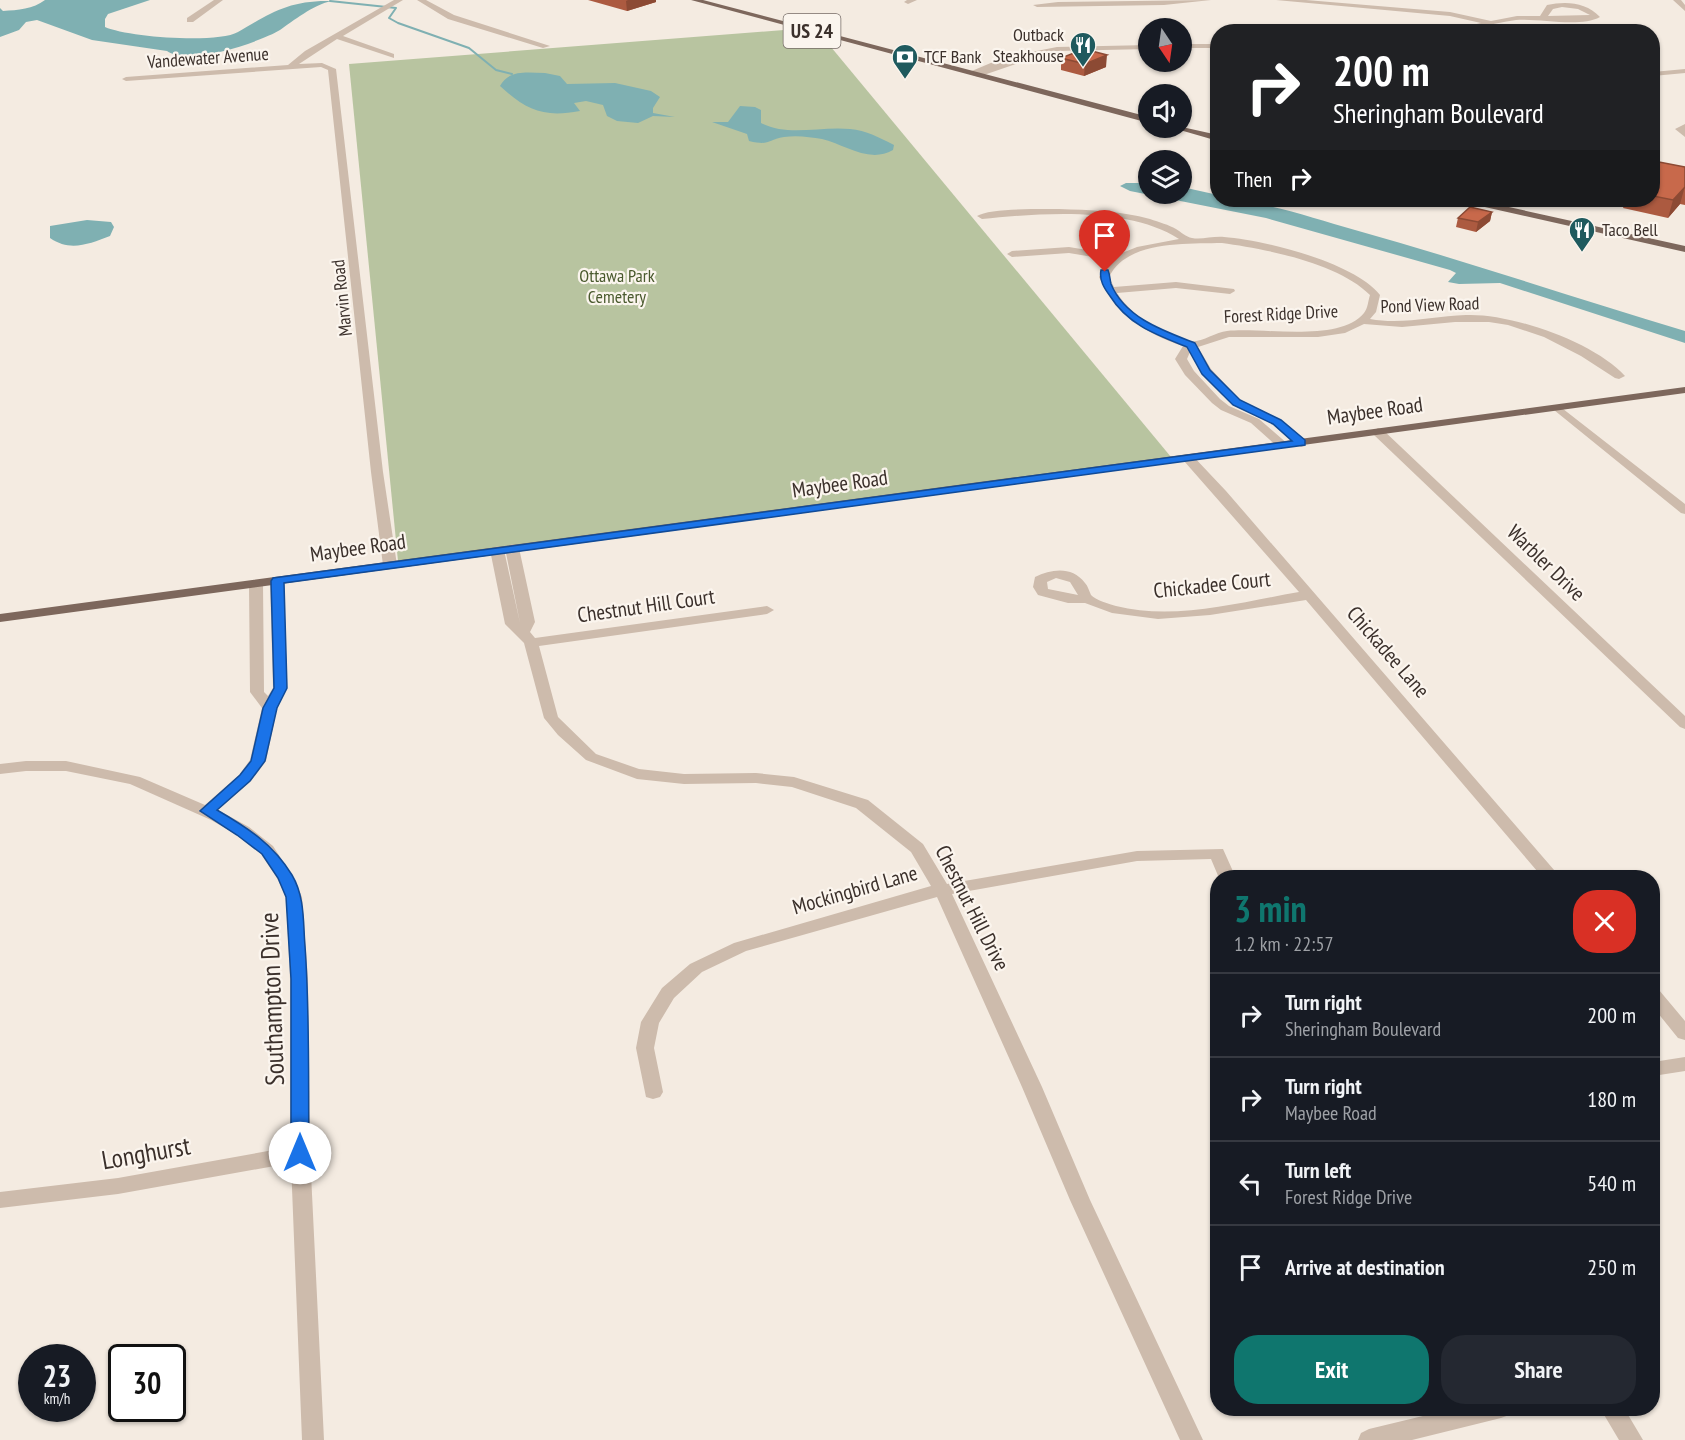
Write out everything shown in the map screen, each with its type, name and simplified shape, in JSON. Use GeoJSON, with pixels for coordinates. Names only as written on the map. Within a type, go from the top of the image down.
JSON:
{"type":"FeatureCollection","features":[{"type":"Feature","properties":{"kind":"main road","name":"US 24"},"geometry":{"type":"LineString","coordinates":[[695,0],[1138,117]]}},
{"type":"Feature","properties":{"kind":"main road"},"geometry":{"type":"LineString","coordinates":[[1192,132],[1210,136]]}},
{"type":"Feature","properties":{"kind":"main road"},"geometry":{"type":"LineString","coordinates":[[1498,207],[1685,249]]}},
{"type":"Feature","properties":{"kind":"main road","name":"Maybee Road"},"geometry":{"type":"LineString","coordinates":[[0,618],[1685,390]]}},
{"type":"Feature","properties":{"kind":"street"},"geometry":{"type":"LineString","coordinates":[[190,20],[219,0]]}},
{"type":"Feature","properties":{"kind":"street"},"geometry":{"type":"LineString","coordinates":[[291,66],[308,53],[399,0]]}},
{"type":"Feature","properties":{"kind":"street"},"geometry":{"type":"LineString","coordinates":[[421,0],[451,17],[546,46]]}},
{"type":"Feature","properties":{"kind":"street"},"geometry":{"type":"LineString","coordinates":[[1037,5],[1094,3],[1155,5],[1207,0]]}},
{"type":"Feature","properties":{"kind":"street"},"geometry":{"type":"LineString","coordinates":[[1280,0],[1450,14],[1491,23]]}},
{"type":"Feature","properties":{"kind":"street"},"geometry":{"type":"LineString","coordinates":[[1677,0],[1684,8]]}},
{"type":"Feature","properties":{"kind":"street"},"geometry":{"type":"LineString","coordinates":[[1486,24],[1517,18],[1577,19],[1596,17],[1579,7],[1560,5],[1548,9],[1545,18]]}},
{"type":"Feature","properties":{"kind":"street"},"geometry":{"type":"LineString","coordinates":[[339,37],[391,56]]}},
{"type":"Feature","properties":{"kind":"street"},"geometry":{"type":"LineString","coordinates":[[1192,46],[1210,46]]}},
{"type":"Feature","properties":{"kind":"street"},"geometry":{"type":"LineString","coordinates":[[974,74],[1034,53],[1064,48],[1138,47]]}},
{"type":"Feature","properties":{"kind":"street","name":"Marvin Road"},"geometry":{"type":"LineString","coordinates":[[291,66],[322,65],[333,71],[377,472],[390,565]]}},
{"type":"Feature","properties":{"kind":"street","name":"Vandewater Avenue"},"geometry":{"type":"LineString","coordinates":[[126,79],[291,66]]}},
{"type":"Feature","properties":{"kind":"street"},"geometry":{"type":"LineString","coordinates":[[1660,73],[1685,71]]}},
{"type":"Feature","properties":{"kind":"street"},"geometry":{"type":"LineString","coordinates":[[1685,127],[1679,129],[1685,134]]}},
{"type":"Feature","properties":{"kind":"street"},"geometry":{"type":"LineString","coordinates":[[982,216],[1037,212],[1106,215],[1159,224],[1172,229],[1188,241]]}},
{"type":"Feature","properties":{"kind":"street","name":"Forest Ridge Drive"},"geometry":{"type":"LineString","coordinates":[[1119,258],[1157,245],[1188,241],[1251,243],[1288,250],[1330,267],[1363,284],[1375,296],[1375,305],[1368,318],[1349,328],[1304,335],[1238,333],[1221,335],[1191,345]]}},
{"type":"Feature","properties":{"kind":"street"},"geometry":{"type":"LineString","coordinates":[[1012,254],[1069,250],[1119,258]]}},
{"type":"Feature","properties":{"kind":"street"},"geometry":{"type":"LineString","coordinates":[[1119,258],[1105,272],[1104,278],[1121,306],[1142,325],[1191,345],[1206,371],[1236,402],[1301,443]]}},
{"type":"Feature","properties":{"kind":"street"},"geometry":{"type":"LineString","coordinates":[[1111,290],[1176,285],[1230,291]]}},
{"type":"Feature","properties":{"kind":"street","name":"Pond View Road"},"geometry":{"type":"LineString","coordinates":[[1363,321],[1394,326],[1467,318],[1515,323],[1584,351],[1619,376]]}},
{"type":"Feature","properties":{"kind":"street"},"geometry":{"type":"LineString","coordinates":[[1191,345],[1183,352],[1181,359],[1189,373],[1225,408],[1261,418],[1283,445]]}},
{"type":"Feature","properties":{"kind":"street"},"geometry":{"type":"LineString","coordinates":[[1189,373],[1206,371]]}},
{"type":"Feature","properties":{"kind":"street"},"geometry":{"type":"LineString","coordinates":[[1558,408],[1685,510]]}},
{"type":"Feature","properties":{"kind":"street","name":"Warbler Drive"},"geometry":{"type":"LineString","coordinates":[[1378,432],[1685,724]]}},
{"type":"Feature","properties":{"kind":"street","name":"Chickadee Lane"},"geometry":{"type":"LineString","coordinates":[[1188,458],[1222,494],[1546,870]]}},
{"type":"Feature","properties":{"kind":"street","name":"Chestnut Hill Drive"},"geometry":{"type":"LineString","coordinates":[[512,548],[528,622],[527,638],[551,718],[591,757],[637,774],[684,779],[756,778],[794,782],[862,804],[917,848],[942,890],[1032,1087],[1080,1200],[1192,1440]]}},
{"type":"Feature","properties":{"kind":"street","name":"Chestnut Hill Drive"},"geometry":{"type":"LineString","coordinates":[[497,550],[512,624],[527,638]]}},
{"type":"Feature","properties":{"kind":"street"},"geometry":{"type":"LineString","coordinates":[[207,811],[245,778],[258,761],[270,708],[280,688],[278,581]]}},
{"type":"Feature","properties":{"kind":"street"},"geometry":{"type":"LineString","coordinates":[[256,584],[257,692],[270,708]]}},
{"type":"Feature","properties":{"kind":"street"},"geometry":{"type":"LineString","coordinates":[[507,596],[522,594]]}},
{"type":"Feature","properties":{"kind":"street","name":"Chickadee Court"},"geometry":{"type":"LineString","coordinates":[[1086,599],[1113,609],[1165,613],[1196,612],[1309,595]]}},
{"type":"Feature","properties":{"kind":"street","name":"Chestnut Hill Court"},"geometry":{"type":"LineString","coordinates":[[527,638],[767,610]]}},
{"type":"Feature","properties":{"kind":"street"},"geometry":{"type":"LineString","coordinates":[[257,651],[279,647]]}},
{"type":"Feature","properties":{"kind":"street","name":"Southampton Drive"},"geometry":{"type":"LineString","coordinates":[[0,769],[26,766],[66,766],[134,780],[207,811],[243,831],[267,850],[285,877],[294,897],[299,979],[300,1153],[313,1440]]}},
{"type":"Feature","properties":{"kind":"street","name":"Mockingbird Lane"},"geometry":{"type":"LineString","coordinates":[[653,1092],[645,1048],[650,1022],[668,993],[696,968],[740,946],[868,908],[942,890],[1160,853],[1217,853],[1224,870]]}},
{"type":"Feature","properties":{"kind":"street"},"geometry":{"type":"LineString","coordinates":[[1660,1003],[1685,1033]]}},
{"type":"Feature","properties":{"kind":"street"},"geometry":{"type":"LineString","coordinates":[[1660,1068],[1685,1064]]}},
{"type":"Feature","properties":{"kind":"street","name":"Longhurst"},"geometry":{"type":"LineString","coordinates":[[0,1200],[118,1186],[300,1153]]}},
{"type":"Feature","properties":{"kind":"street"},"geometry":{"type":"LineString","coordinates":[[1369,1440],[1468,1416]]}},
{"type":"Feature","properties":{"kind":"street"},"geometry":{"type":"LineString","coordinates":[[1616,1416],[1632,1440]]}},
{"type":"Feature","properties":{"kind":"green space","name":"Ottawa Park Cemetery"},"geometry":{"type":"Polygon","coordinates":[[[784,30],[826,41],[1171,457],[398,561],[349,64],[784,30]]]}},
{"type":"Feature","properties":{"kind":"water"},"geometry":{"type":"Polygon","coordinates":[[[45,0],[150,0],[108,14],[105,27],[132,34],[172,38],[227,36],[292,5],[331,1],[310,10],[280,30],[256,41],[223,51],[190,56],[92,40],[37,20],[26,22],[19,30],[0,37],[0,8],[3,11],[25,8],[45,0]]]}},
{"type":"Feature","properties":{"kind":"water"},"geometry":{"type":"Polygon","coordinates":[[[545,73],[560,76],[567,84],[615,83],[651,91],[660,97],[653,108],[653,113],[675,117],[653,116],[638,123],[617,121],[607,116],[603,105],[586,101],[574,103],[580,111],[545,112],[518,101],[500,86],[514,74],[545,73]]]}},
{"type":"Feature","properties":{"kind":"water"},"geometry":{"type":"Polygon","coordinates":[[[740,106],[755,107],[761,110],[761,123],[771,127],[793,130],[839,128],[862,131],[894,145],[893,150],[884,154],[866,154],[830,141],[799,136],[784,137],[765,143],[749,141],[747,134],[712,122],[728,122],[740,106]]]}},
{"type":"Feature","properties":{"kind":"water"},"geometry":{"type":"Polygon","coordinates":[[[1126,183],[1138,183],[1138,193],[1120,186],[1126,183]]]}},
{"type":"Feature","properties":{"kind":"water"},"geometry":{"type":"Polygon","coordinates":[[[1192,189],[1210,193],[1210,207],[1192,203],[1192,189]]]}},
{"type":"Feature","properties":{"kind":"water"},"geometry":{"type":"Polygon","coordinates":[[[1211,207],[1274,207],[1304,215],[1685,331],[1685,343],[1500,283],[1448,282],[1456,273],[1266,218],[1211,207]]]}},
{"type":"Feature","properties":{"kind":"water"},"geometry":{"type":"Polygon","coordinates":[[[87,220],[111,222],[114,227],[110,236],[87,244],[72,246],[50,238],[50,226],[87,220]]]}},
{"type":"Feature","properties":{"kind":"building"},"geometry":{"type":"Polygon","coordinates":[[[1084,49],[1107,55],[1085,64],[1061,58],[1084,49]]]}},
{"type":"Feature","properties":{"kind":"building"},"geometry":{"type":"Polygon","coordinates":[[[1660,162],[1685,167],[1685,187],[1673,200],[1660,197],[1660,162]]]}},
{"type":"Feature","properties":{"kind":"building"},"geometry":{"type":"Polygon","coordinates":[[[1470,207],[1492,212],[1478,222],[1458,218],[1470,207]]]}},
{"type":"Feature","properties":{"kind":"waterway"},"geometry":{"type":"LineString","coordinates":[[330,1],[396,8],[389,18],[469,48],[496,70],[512,74]]}},
{"type":"Feature","properties":{"kind":"place","name":"Outback Steakhouse"},"geometry":{"type":"Point","coordinates":[1083,68]}},
{"type":"Feature","properties":{"kind":"place","name":"TCF Bank"},"geometry":{"type":"Point","coordinates":[905,80]}},
{"type":"Feature","properties":{"kind":"place","name":"Taco Bell"},"geometry":{"type":"Point","coordinates":[1582,253]}},
{"type":"Feature","properties":{"kind":"route"},"geometry":{"type":"LineString","coordinates":[[300,1153],[299,979],[294,897],[285,877],[267,850],[243,831],[207,811],[245,778],[258,761],[270,708],[280,688],[278,581],[1301,443],[1277,422],[1236,402],[1198,361],[1197,353],[1191,345],[1159,333],[1133,318],[1121,306],[1107,284],[1104,278],[1105,272]]}}]}
